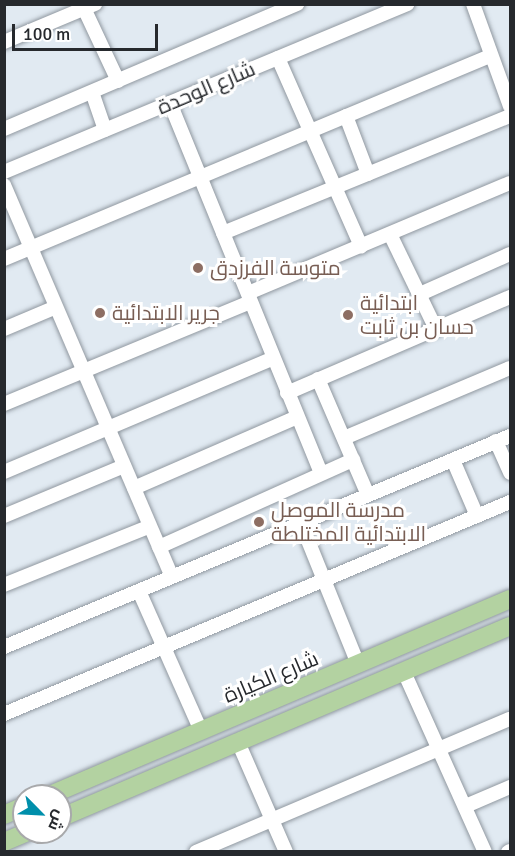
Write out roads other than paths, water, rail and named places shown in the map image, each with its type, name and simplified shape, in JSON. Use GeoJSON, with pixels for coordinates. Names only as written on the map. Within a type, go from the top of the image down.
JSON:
{"type":"FeatureCollection","features":[{"type":"Feature","properties":{"kind":"main road","name":"شارع الكيارة"},"geometry":{"type":"LineString","coordinates":[[72,786],[510,599]]}},
{"type":"Feature","properties":{"kind":"main road"},"geometry":{"type":"LineString","coordinates":[[72,813],[510,626]]}},
{"type":"Feature","properties":{"kind":"main road"},"geometry":{"type":"LineString","coordinates":[[339,672],[348,695]]}},
{"type":"Feature","properties":{"kind":"street","name":"شارع الوحدة"},"geometry":{"type":"LineString","coordinates":[[4,129],[297,4]]}},
{"type":"Feature","properties":{"kind":"street","name":"شارع الوحدة"},"geometry":{"type":"LineString","coordinates":[[4,172],[406,4]]}},
{"type":"Feature","properties":{"kind":"street"},"geometry":{"type":"LineString","coordinates":[[473,4],[510,106]]}},
{"type":"Feature","properties":{"kind":"street"},"geometry":{"type":"LineString","coordinates":[[4,42],[87,6],[118,81]]}},
{"type":"Feature","properties":{"kind":"street"},"geometry":{"type":"LineString","coordinates":[[4,259],[490,56]]}},
{"type":"Feature","properties":{"kind":"street"},"geometry":{"type":"LineString","coordinates":[[278,58],[361,246]]}},
{"type":"Feature","properties":{"kind":"street"},"geometry":{"type":"LineString","coordinates":[[92,92],[105,130]]}},
{"type":"Feature","properties":{"kind":"street"},"geometry":{"type":"LineString","coordinates":[[170,103],[272,359],[321,473]]}},
{"type":"Feature","properties":{"kind":"street"},"geometry":{"type":"LineString","coordinates":[[346,116],[368,174]]}},
{"type":"Feature","properties":{"kind":"street"},"geometry":{"type":"LineString","coordinates":[[223,233],[510,116]]}},
{"type":"Feature","properties":{"kind":"street"},"geometry":{"type":"LineString","coordinates":[[4,404],[84,371],[361,246],[510,183]]}},
{"type":"Feature","properties":{"kind":"street"},"geometry":{"type":"LineString","coordinates":[[4,185],[134,488],[148,526],[172,577]]}},
{"type":"Feature","properties":{"kind":"street"},"geometry":{"type":"LineString","coordinates":[[390,234],[436,329]]}},
{"type":"Feature","properties":{"kind":"street"},"geometry":{"type":"LineString","coordinates":[[420,294],[510,254]]}},
{"type":"Feature","properties":{"kind":"street"},"geometry":{"type":"LineString","coordinates":[[287,393],[510,297]]}},
{"type":"Feature","properties":{"kind":"street"},"geometry":{"type":"LineString","coordinates":[[4,329],[56,307]]}},
{"type":"Feature","properties":{"kind":"street"},"geometry":{"type":"LineString","coordinates":[[4,472],[272,359]]}},
{"type":"Feature","properties":{"kind":"street"},"geometry":{"type":"LineString","coordinates":[[344,438],[510,368]]}},
{"type":"Feature","properties":{"kind":"street"},"geometry":{"type":"LineString","coordinates":[[318,379],[368,495]]}},
{"type":"Feature","properties":{"kind":"street"},"geometry":{"type":"LineString","coordinates":[[134,488],[297,417]]}},
{"type":"Feature","properties":{"kind":"street"},"geometry":{"type":"LineString","coordinates":[[4,647],[510,436]]}},
{"type":"Feature","properties":{"kind":"street"},"geometry":{"type":"LineString","coordinates":[[496,441],[510,473]]}},
{"type":"Feature","properties":{"kind":"street"},"geometry":{"type":"LineString","coordinates":[[159,547],[353,460]]}},
{"type":"Feature","properties":{"kind":"street"},"geometry":{"type":"LineString","coordinates":[[453,460],[477,516]]}},
{"type":"Feature","properties":{"kind":"street"},"geometry":{"type":"LineString","coordinates":[[4,516],[124,466]]}},
{"type":"Feature","properties":{"kind":"street"},"geometry":{"type":"LineString","coordinates":[[4,714],[510,502]]}},
{"type":"Feature","properties":{"kind":"street"},"geometry":{"type":"LineString","coordinates":[[301,523],[358,664]]}},
{"type":"Feature","properties":{"kind":"street"},"geometry":{"type":"LineString","coordinates":[[4,585],[148,526]]}},
{"type":"Feature","properties":{"kind":"street"},"geometry":{"type":"LineString","coordinates":[[139,591],[201,731]]}},
{"type":"Feature","properties":{"kind":"street"},"geometry":{"type":"LineString","coordinates":[[404,672],[468,805],[485,852]]}},
{"type":"Feature","properties":{"kind":"street"},"geometry":{"type":"LineString","coordinates":[[196,852],[510,719]]}},
{"type":"Feature","properties":{"kind":"street"},"geometry":{"type":"LineString","coordinates":[[238,742],[286,852]]}},
{"type":"Feature","properties":{"kind":"street"},"geometry":{"type":"LineString","coordinates":[[468,805],[510,787]]}},
{"type":"Feature","properties":{"kind":"place","name":"متوسة الفرزدق"},"geometry":{"type":"Point","coordinates":[198,268]}},
{"type":"Feature","properties":{"kind":"place","name":"جرير الابتدائية"},"geometry":{"type":"Point","coordinates":[100,313]}},
{"type":"Feature","properties":{"kind":"place","name":"ابتدائية حسان بن ثابت"},"geometry":{"type":"Point","coordinates":[348,315]}},
{"type":"Feature","properties":{"kind":"place","name":"مدرسة الموصل الابتدائية المختلطة"},"geometry":{"type":"Point","coordinates":[259,522]}}]}
